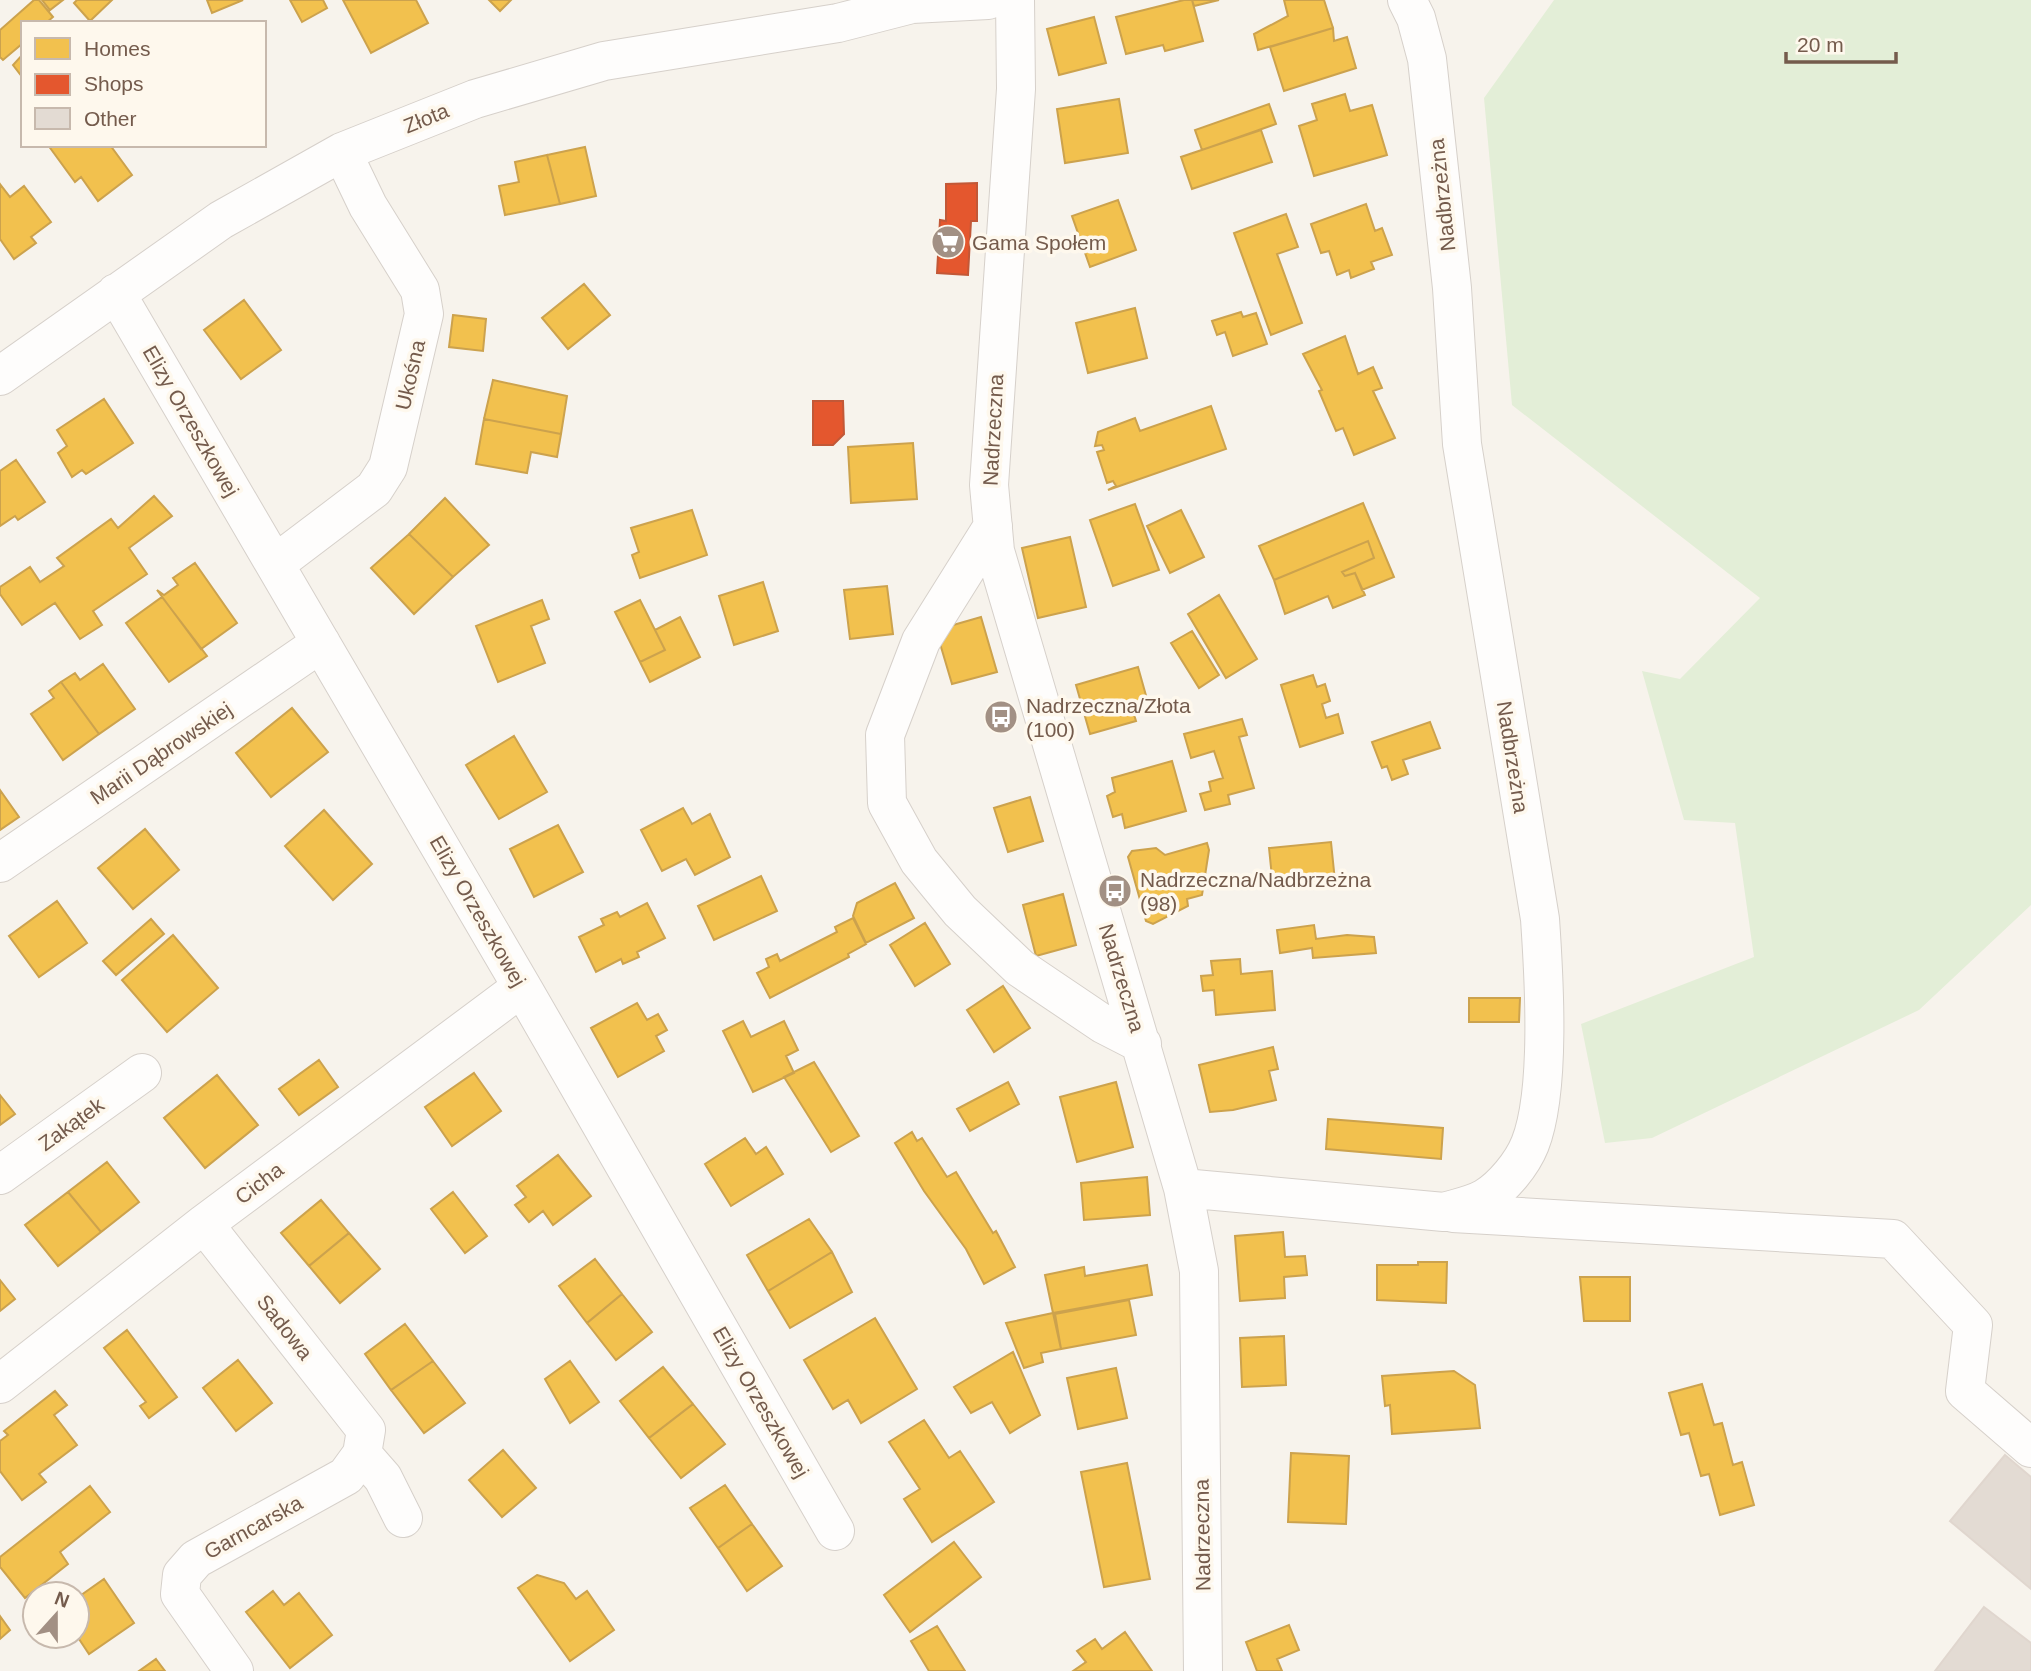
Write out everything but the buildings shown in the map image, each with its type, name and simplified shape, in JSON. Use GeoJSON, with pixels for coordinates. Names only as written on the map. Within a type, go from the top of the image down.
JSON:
{"type":"FeatureCollection","features":[{"type":"Feature","properties":{"kind":"street","name":"Złota"},"geometry":{"type":"LineString","coordinates":[[0,376],[221,220],[342,152],[475,99],[604,61],[838,23],[911,2],[988,0]]}},
{"type":"Feature","properties":{"kind":"street","name":"Nadrzeczna"},"geometry":{"type":"LineString","coordinates":[[1015,0],[1016,89],[989,485],[995,551],[1183,1188],[1199,1271],[1203,1671]]}},
{"type":"Feature","properties":{"kind":"street","name":"Nadbrzeżna"},"geometry":{"type":"LineString","coordinates":[[1183,1188],[1444,1212],[1485,1198],[1510,1176],[1530,1144],[1538,1104],[1543,1056],[1544,975],[1539,919],[1462,444],[1452,288],[1427,59],[1416,18],[1407,0]]}},
{"type":"Feature","properties":{"kind":"street","name":"Ukośna"},"geometry":{"type":"LineString","coordinates":[[275,564],[374,489],[388,467],[424,314],[420,290],[368,206],[342,152]]}},
{"type":"Feature","properties":{"kind":"street","name":"Elizy Orzeszkowej"},"geometry":{"type":"LineString","coordinates":[[116,293],[522,987],[835,1531]]}},
{"type":"Feature","properties":{"kind":"street"},"geometry":{"type":"LineString","coordinates":[[993,526],[920,641],[885,735],[887,803],[919,861],[960,911],[1020,968],[1103,1024],[1142,1044]]}},
{"type":"Feature","properties":{"kind":"street","name":"Marii Dąbrowskiej"},"geometry":{"type":"LineString","coordinates":[[0,863],[321,643]]}},
{"type":"Feature","properties":{"kind":"street","name":"Cicha"},"geometry":{"type":"LineString","coordinates":[[0,1384],[204,1224],[522,987]]}},
{"type":"Feature","properties":{"kind":"street","name":"Zakątek"},"geometry":{"type":"LineString","coordinates":[[0,1175],[142,1073]]}},
{"type":"Feature","properties":{"kind":"street"},"geometry":{"type":"LineString","coordinates":[[1444,1212],[1893,1239],[1973,1325],[1965,1391],[2031,1448]]}},
{"type":"Feature","properties":{"kind":"street","name":"Sadowa"},"geometry":{"type":"LineString","coordinates":[[204,1224],[364,1442],[403,1518]]}},
{"type":"Feature","properties":{"kind":"street","name":"Garncarska"},"geometry":{"type":"LineString","coordinates":[[234,1671],[180,1594],[182,1575],[196,1559],[346,1476],[364,1442]]}},
{"type":"Feature","properties":{"kind":"green space"},"geometry":{"type":"Polygon","coordinates":[[[1554,0],[2031,0],[2031,905],[1919,1010],[1652,1138],[1605,1143],[1581,1024],[1754,957],[1735,823],[1684,820],[1642,671],[1680,679],[1760,598],[1512,405],[1484,98],[1554,0]]]}},
{"type":"Feature","properties":{"kind":"place","name":"Gama Społem"},"geometry":{"type":"Point","coordinates":[948,242]}},
{"type":"Feature","properties":{"kind":"place","name":"Nadrzeczna/Złota (100)"},"geometry":{"type":"Point","coordinates":[1001,717]}},
{"type":"Feature","properties":{"kind":"place","name":"Nadrzeczna/Nadbrzeżna (98)"},"geometry":{"type":"Point","coordinates":[1115,891]}}]}
